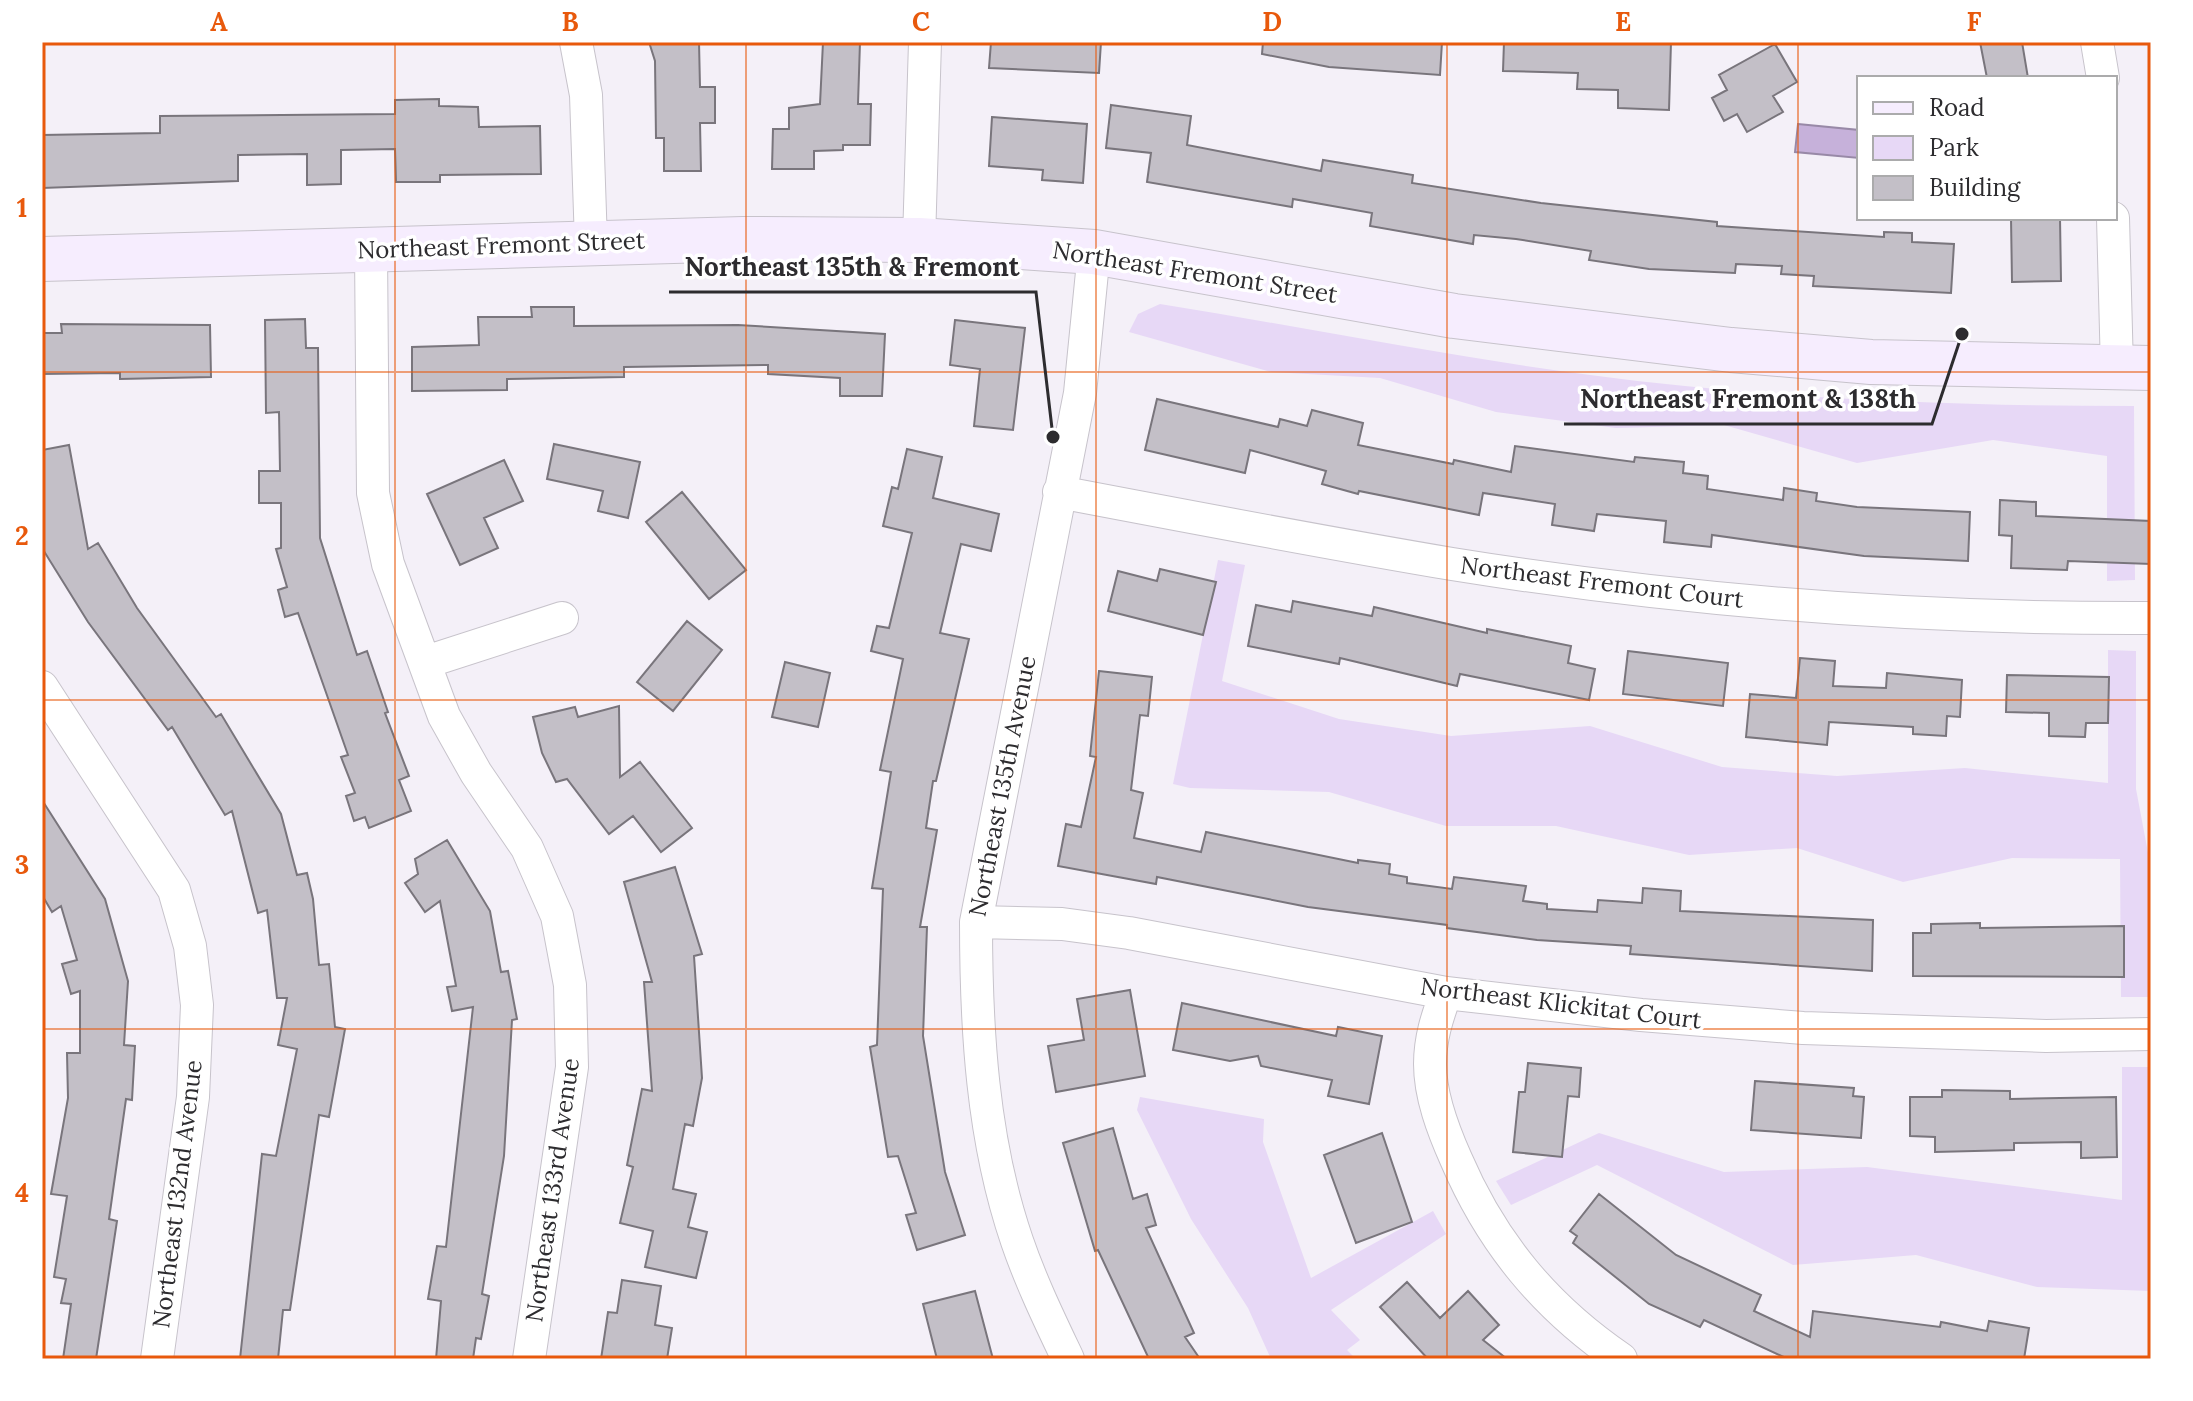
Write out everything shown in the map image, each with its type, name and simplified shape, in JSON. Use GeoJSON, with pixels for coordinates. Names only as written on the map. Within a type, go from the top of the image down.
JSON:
{"type":"FeatureCollection","features":[{"type":"Feature","properties":{"kind":"street"},"geometry":{"type":"LineString","coordinates":[[576,42],[586,95],[591,243]]}},
{"type":"Feature","properties":{"kind":"street"},"geometry":{"type":"LineString","coordinates":[[919,240],[925,42]]}},
{"type":"Feature","properties":{"kind":"street"},"geometry":{"type":"LineString","coordinates":[[2097,42],[2103,76]]}},
{"type":"Feature","properties":{"kind":"street"},"geometry":{"type":"LineString","coordinates":[[2113,220],[2134,368]]}},
{"type":"Feature","properties":{"kind":"street","name":"Northeast Fremont Street"},"geometry":{"type":"LineString","coordinates":[[42,259],[758,239],[919,240],[1094,252],[1454,316],[1645,341],[1871,362],[2134,368]]}},
{"type":"Feature","properties":{"kind":"street","name":"Northeast 133rd Avenue"},"geometry":{"type":"LineString","coordinates":[[371,249],[373,493],[388,564],[444,716],[476,773],[527,848],[557,916],[570,985],[572,1067],[529,1359]]}},
{"type":"Feature","properties":{"kind":"street","name":"Northeast 135th Avenue"},"geometry":{"type":"LineString","coordinates":[[1068,1359],[1017,1240],[999,1168],[982,1079],[976,1001],[976,922],[1080,393],[1094,252]]}},
{"type":"Feature","properties":{"kind":"street","name":"Northeast Fremont Court"},"geometry":{"type":"LineString","coordinates":[[1059,492],[1454,564],[1603,585],[1753,600],[1980,615],[2151,618]]}},
{"type":"Feature","properties":{"kind":"street"},"geometry":{"type":"LineString","coordinates":[[426,662],[562,618]]}},
{"type":"Feature","properties":{"kind":"street","name":"Northeast 132nd Avenue"},"geometry":{"type":"LineString","coordinates":[[42,687],[174,890],[190,946],[197,1005],[193,1097],[157,1359]]}},
{"type":"Feature","properties":{"kind":"street","name":"Northeast Klickitat Court"},"geometry":{"type":"LineString","coordinates":[[976,922],[1062,924],[1129,933],[1446,993],[1641,1015],[1803,1028],[2046,1036],[2151,1034]]}},
{"type":"Feature","properties":{"kind":"street"},"geometry":{"type":"LineString","coordinates":[[1446,993],[1433,1030],[1430,1066],[1447,1138],[1476,1205],[1517,1266],[1541,1293],[1567,1319],[1621,1359]]}},
{"type":"Feature","properties":{"kind":"green space"},"geometry":{"type":"Polygon","coordinates":[[[1160,304],[1482,359],[1658,383],[1862,400],[2134,406],[2135,580],[2107,581],[2107,456],[1993,440],[1857,463],[1724,425],[1616,428],[1496,412],[1380,378],[1271,372],[1129,332],[1138,314],[1160,304]]]}},
{"type":"Feature","properties":{"kind":"green space"},"geometry":{"type":"Polygon","coordinates":[[[1218,560],[1245,565],[1222,681],[1339,719],[1451,736],[1590,726],[1722,767],[1837,776],[1965,768],[2108,783],[2108,650],[2136,651],[2136,789],[2149,858],[2150,997],[2121,997],[2120,859],[2012,858],[1903,882],[1797,848],[1689,855],[1556,826],[1446,826],[1329,792],[1190,788],[1173,784],[1218,560]]]}},
{"type":"Feature","properties":{"kind":"green space"},"geometry":{"type":"Polygon","coordinates":[[[2122,1067],[2150,1067],[2151,1291],[2037,1287],[1916,1255],[1793,1265],[1597,1165],[1511,1205],[1496,1181],[1599,1133],[1724,1172],[1867,1167],[2122,1200],[2122,1067]]]}},
{"type":"Feature","properties":{"kind":"green space"},"geometry":{"type":"Polygon","coordinates":[[[1140,1097],[1264,1119],[1263,1142],[1311,1278],[1433,1211],[1446,1234],[1331,1310],[1360,1340],[1347,1350],[1356,1359],[1271,1359],[1248,1308],[1191,1219],[1137,1110],[1140,1097]]]}},
{"type":"Feature","properties":{"kind":"shaded area"},"geometry":{"type":"Polygon","coordinates":[[[1798,124],[1857,130],[1857,158],[1795,152],[1798,124]]]}},
{"type":"Feature","properties":{"kind":"building"},"geometry":{"type":"Polygon","coordinates":[[[649,42],[699,42],[700,87],[715,87],[715,123],[700,123],[701,171],[664,171],[664,138],[656,138],[655,61],[649,42]]]}},
{"type":"Feature","properties":{"kind":"building"},"geometry":{"type":"Polygon","coordinates":[[[823,42],[860,42],[858,104],[871,104],[870,145],[843,145],[843,150],[814,151],[814,169],[772,169],[773,129],[789,129],[789,108],[820,104],[823,42]]]}},
{"type":"Feature","properties":{"kind":"building"},"geometry":{"type":"Polygon","coordinates":[[[991,42],[1101,42],[1099,73],[989,68],[991,42]]]}},
{"type":"Feature","properties":{"kind":"building"},"geometry":{"type":"Polygon","coordinates":[[[1263,42],[1442,42],[1440,75],[1329,67],[1262,54],[1263,42]]]}},
{"type":"Feature","properties":{"kind":"building"},"geometry":{"type":"Polygon","coordinates":[[[1504,42],[1671,42],[1669,110],[1618,108],[1618,90],[1577,89],[1578,73],[1503,71],[1504,42]]]}},
{"type":"Feature","properties":{"kind":"building"},"geometry":{"type":"Polygon","coordinates":[[[1980,42],[2022,42],[2028,76],[1987,76],[1980,42]]]}},
{"type":"Feature","properties":{"kind":"building"},"geometry":{"type":"Polygon","coordinates":[[[1775,44],[1797,82],[1773,96],[1783,112],[1747,132],[1737,114],[1724,121],[1712,98],[1727,90],[1719,75],[1775,44]]]}},
{"type":"Feature","properties":{"kind":"building"},"geometry":{"type":"Polygon","coordinates":[[[439,99],[439,106],[478,107],[479,127],[540,126],[541,174],[440,175],[440,182],[396,182],[395,149],[341,150],[341,184],[307,185],[307,154],[238,155],[238,181],[42,188],[42,135],[160,133],[160,116],[395,114],[395,100],[439,99]]]}},
{"type":"Feature","properties":{"kind":"building"},"geometry":{"type":"Polygon","coordinates":[[[1111,105],[1191,116],[1187,145],[1321,171],[1323,160],[1413,175],[1412,183],[1541,203],[1717,222],[1717,226],[1884,237],[1884,232],[1912,233],[1912,242],[1954,244],[1951,293],[1813,286],[1814,276],[1781,274],[1782,266],[1736,264],[1735,273],[1649,269],[1589,260],[1591,251],[1516,239],[1474,235],[1473,244],[1370,226],[1372,213],[1293,199],[1292,207],[1147,182],[1151,153],[1106,148],[1111,105]]]}},
{"type":"Feature","properties":{"kind":"building"},"geometry":{"type":"Polygon","coordinates":[[[992,117],[1087,124],[1083,183],[1042,180],[1043,170],[989,166],[992,117]]]}},
{"type":"Feature","properties":{"kind":"building"},"geometry":{"type":"Polygon","coordinates":[[[2011,220],[2060,220],[2061,281],[2012,282],[2011,220]]]}},
{"type":"Feature","properties":{"kind":"building"},"geometry":{"type":"Polygon","coordinates":[[[531,307],[574,307],[574,326],[738,325],[885,334],[882,396],[840,396],[840,378],[768,374],[768,365],[624,367],[624,377],[507,379],[507,390],[412,391],[412,347],[479,345],[478,317],[532,317],[531,307]]]}},
{"type":"Feature","properties":{"kind":"building"},"geometry":{"type":"Polygon","coordinates":[[[305,319],[306,348],[318,348],[320,538],[357,655],[367,651],[388,712],[385,713],[409,776],[399,780],[411,811],[369,828],[365,817],[354,821],[346,796],[355,793],[341,757],[348,755],[298,613],[285,617],[278,590],[287,587],[276,549],[281,548],[281,503],[259,503],[259,471],[280,471],[279,412],[266,413],[265,320],[305,319]]]}},
{"type":"Feature","properties":{"kind":"building"},"geometry":{"type":"Polygon","coordinates":[[[955,320],[1025,328],[1013,430],[974,426],[980,369],[950,365],[955,320]]]}},
{"type":"Feature","properties":{"kind":"building"},"geometry":{"type":"Polygon","coordinates":[[[61,324],[210,325],[211,377],[120,379],[120,373],[42,374],[42,333],[62,333],[61,324]]]}},
{"type":"Feature","properties":{"kind":"building"},"geometry":{"type":"Polygon","coordinates":[[[1157,399],[1278,427],[1280,419],[1307,426],[1312,410],[1363,423],[1358,445],[1453,464],[1454,460],[1511,472],[1515,446],[1634,462],[1635,457],[1684,462],[1683,473],[1708,476],[1707,489],[1783,500],[1784,488],[1817,493],[1816,501],[1857,507],[1970,512],[1968,561],[1864,556],[1712,535],[1711,547],[1664,542],[1666,521],[1597,514],[1594,531],[1552,525],[1555,504],[1483,493],[1479,515],[1359,491],[1358,494],[1322,484],[1326,471],[1250,450],[1245,473],[1145,450],[1157,399]]]}},
{"type":"Feature","properties":{"kind":"building"},"geometry":{"type":"Polygon","coordinates":[[[554,444],[640,462],[628,518],[598,511],[603,491],[547,479],[554,444]]]}},
{"type":"Feature","properties":{"kind":"building"},"geometry":{"type":"Polygon","coordinates":[[[69,445],[88,549],[98,543],[137,608],[216,717],[221,714],[281,814],[297,875],[307,873],[313,899],[319,965],[329,964],[335,1027],[345,1029],[329,1117],[319,1115],[290,1310],[283,1310],[278,1359],[240,1359],[262,1154],[276,1156],[297,1049],[278,1045],[287,998],[277,998],[267,910],[258,913],[232,811],[225,815],[172,727],[168,730],[88,622],[42,548],[42,450],[69,445]]]}},
{"type":"Feature","properties":{"kind":"building"},"geometry":{"type":"Polygon","coordinates":[[[907,449],[942,457],[933,498],[999,514],[991,551],[961,544],[940,633],[969,639],[936,781],[933,781],[926,828],[937,830],[920,927],[927,927],[923,1036],[945,1172],[965,1235],[917,1250],[906,1215],[916,1213],[898,1156],[888,1157],[870,1047],[877,1045],[883,889],[872,888],[891,772],[880,770],[903,659],[871,651],[877,626],[889,628],[912,533],[883,526],[892,487],[898,489],[907,449]]]}},
{"type":"Feature","properties":{"kind":"building"},"geometry":{"type":"Polygon","coordinates":[[[504,460],[523,501],[484,518],[498,548],[460,565],[427,494],[504,460]]]}},
{"type":"Feature","properties":{"kind":"building"},"geometry":{"type":"Polygon","coordinates":[[[682,492],[746,570],[709,599],[646,522],[682,492]]]}},
{"type":"Feature","properties":{"kind":"building"},"geometry":{"type":"Polygon","coordinates":[[[2000,500],[2036,502],[2036,516],[2151,521],[2151,564],[2068,561],[2067,570],[2011,568],[2012,536],[1999,535],[2000,500]]]}},
{"type":"Feature","properties":{"kind":"building"},"geometry":{"type":"Polygon","coordinates":[[[1160,569],[1216,582],[1203,635],[1108,611],[1118,571],[1157,581],[1160,569]]]}},
{"type":"Feature","properties":{"kind":"building"},"geometry":{"type":"Polygon","coordinates":[[[1293,601],[1372,616],[1374,607],[1487,633],[1487,629],[1571,646],[1568,663],[1595,669],[1589,700],[1460,674],[1457,686],[1340,658],[1339,664],[1248,646],[1256,605],[1291,612],[1293,601]]]}},
{"type":"Feature","properties":{"kind":"building"},"geometry":{"type":"Polygon","coordinates":[[[687,621],[722,650],[673,711],[637,682],[687,621]]]}},
{"type":"Feature","properties":{"kind":"building"},"geometry":{"type":"Polygon","coordinates":[[[1628,651],[1728,663],[1723,706],[1623,694],[1628,651]]]}},
{"type":"Feature","properties":{"kind":"building"},"geometry":{"type":"Polygon","coordinates":[[[1800,658],[1835,661],[1833,686],[1886,688],[1887,673],[1962,680],[1960,717],[1947,716],[1946,736],[1913,734],[1913,727],[1829,722],[1827,745],[1746,737],[1750,694],[1796,698],[1800,658]]]}},
{"type":"Feature","properties":{"kind":"building"},"geometry":{"type":"Polygon","coordinates":[[[785,662],[830,673],[818,727],[772,717],[785,662]]]}},
{"type":"Feature","properties":{"kind":"building"},"geometry":{"type":"Polygon","coordinates":[[[1099,671],[1152,677],[1148,716],[1140,715],[1131,790],[1143,793],[1134,838],[1201,852],[1206,832],[1358,863],[1358,860],[1390,864],[1389,874],[1407,877],[1407,883],[1452,889],[1454,877],[1526,886],[1523,901],[1547,904],[1547,909],[1597,912],[1598,900],[1642,903],[1643,888],[1681,891],[1680,911],[1873,920],[1872,971],[1630,954],[1631,946],[1537,940],[1447,928],[1447,925],[1308,907],[1157,877],[1156,884],[1058,866],[1066,824],[1081,827],[1096,757],[1090,756],[1099,671]]]}},
{"type":"Feature","properties":{"kind":"building"},"geometry":{"type":"Polygon","coordinates":[[[2007,675],[2109,677],[2108,723],[2086,723],[2085,737],[2049,736],[2049,713],[2006,712],[2007,675]]]}},
{"type":"Feature","properties":{"kind":"building"},"geometry":{"type":"Polygon","coordinates":[[[619,706],[620,777],[640,762],[692,828],[661,852],[633,816],[609,834],[567,779],[556,782],[542,753],[533,717],[575,707],[578,717],[619,706]]]}},
{"type":"Feature","properties":{"kind":"building"},"geometry":{"type":"Polygon","coordinates":[[[42,800],[105,899],[128,981],[124,1045],[135,1046],[132,1100],[126,1099],[109,1219],[117,1221],[96,1359],[63,1359],[71,1304],[61,1303],[66,1279],[54,1277],[67,1196],[51,1194],[68,1098],[67,1053],[80,1053],[80,991],[71,994],[62,964],[77,960],[61,906],[52,912],[42,895],[42,800]]]}},
{"type":"Feature","properties":{"kind":"building"},"geometry":{"type":"Polygon","coordinates":[[[447,840],[490,911],[501,972],[508,971],[517,1019],[512,1020],[504,1156],[482,1294],[489,1296],[481,1339],[476,1338],[473,1359],[436,1359],[441,1301],[428,1299],[437,1246],[446,1247],[473,1007],[452,1011],[447,987],[456,986],[440,901],[425,912],[405,883],[418,874],[415,859],[447,840]]]}},
{"type":"Feature","properties":{"kind":"building"},"geometry":{"type":"Polygon","coordinates":[[[675,867],[702,954],[694,956],[702,1078],[693,1126],[685,1124],[673,1189],[696,1194],[688,1227],[707,1232],[696,1278],[645,1267],[653,1231],[620,1223],[633,1167],[627,1165],[642,1089],[652,1091],[644,982],[652,982],[624,882],[675,867]]]}},
{"type":"Feature","properties":{"kind":"building"},"geometry":{"type":"Polygon","coordinates":[[[1980,923],[1980,928],[2124,926],[2124,977],[1913,976],[1913,933],[1931,933],[1931,924],[1980,923]]]}},
{"type":"Feature","properties":{"kind":"building"},"geometry":{"type":"Polygon","coordinates":[[[1130,990],[1145,1076],[1056,1092],[1048,1046],[1084,1040],[1077,999],[1130,990]]]}},
{"type":"Feature","properties":{"kind":"building"},"geometry":{"type":"Polygon","coordinates":[[[1182,1003],[1336,1036],[1338,1027],[1382,1036],[1369,1104],[1328,1096],[1332,1080],[1261,1066],[1258,1056],[1230,1061],[1173,1050],[1182,1003]]]}},
{"type":"Feature","properties":{"kind":"building"},"geometry":{"type":"Polygon","coordinates":[[[1528,1063],[1581,1068],[1579,1097],[1568,1096],[1562,1157],[1513,1152],[1519,1092],[1525,1092],[1528,1063]]]}},
{"type":"Feature","properties":{"kind":"building"},"geometry":{"type":"Polygon","coordinates":[[[1755,1081],[1854,1088],[1853,1096],[1864,1097],[1861,1138],[1751,1130],[1755,1081]]]}},
{"type":"Feature","properties":{"kind":"building"},"geometry":{"type":"Polygon","coordinates":[[[1942,1090],[2010,1091],[2010,1099],[2116,1097],[2117,1157],[2081,1158],[2081,1142],[2014,1143],[2014,1150],[1935,1152],[1935,1137],[1910,1136],[1910,1097],[1942,1097],[1942,1090]]]}},
{"type":"Feature","properties":{"kind":"building"},"geometry":{"type":"Polygon","coordinates":[[[1113,1128],[1133,1199],[1147,1194],[1156,1225],[1146,1228],[1194,1333],[1185,1337],[1200,1359],[1149,1359],[1098,1250],[1095,1251],[1063,1143],[1113,1128]]]}},
{"type":"Feature","properties":{"kind":"building"},"geometry":{"type":"Polygon","coordinates":[[[1382,1133],[1412,1222],[1356,1243],[1324,1155],[1382,1133]]]}},
{"type":"Feature","properties":{"kind":"building"},"geometry":{"type":"Polygon","coordinates":[[[1599,1194],[1676,1255],[1761,1295],[1754,1311],[1810,1337],[1813,1311],[1940,1327],[1941,1322],[1987,1331],[1989,1321],[2029,1328],[2024,1359],[1788,1359],[1704,1320],[1700,1327],[1649,1304],[1573,1243],[1577,1236],[1570,1231],[1599,1194]]]}},
{"type":"Feature","properties":{"kind":"building"},"geometry":{"type":"Polygon","coordinates":[[[622,1280],[661,1286],[655,1325],[672,1328],[667,1359],[601,1359],[608,1312],[617,1313],[622,1280]]]}},
{"type":"Feature","properties":{"kind":"building"},"geometry":{"type":"Polygon","coordinates":[[[1407,1282],[1440,1318],[1468,1291],[1499,1325],[1483,1340],[1507,1359],[1428,1359],[1380,1307],[1407,1282]]]}},
{"type":"Feature","properties":{"kind":"building"},"geometry":{"type":"Polygon","coordinates":[[[975,1291],[993,1359],[937,1359],[923,1304],[975,1291]]]}},
{"type":"Feature","properties":{"kind":"place","name":"Northeast Fremont & 138th"},"geometry":{"type":"Point","coordinates":[1962,334]}},
{"type":"Feature","properties":{"kind":"place","name":"Northeast 135th & Fremont"},"geometry":{"type":"Point","coordinates":[1053,437]}}]}
